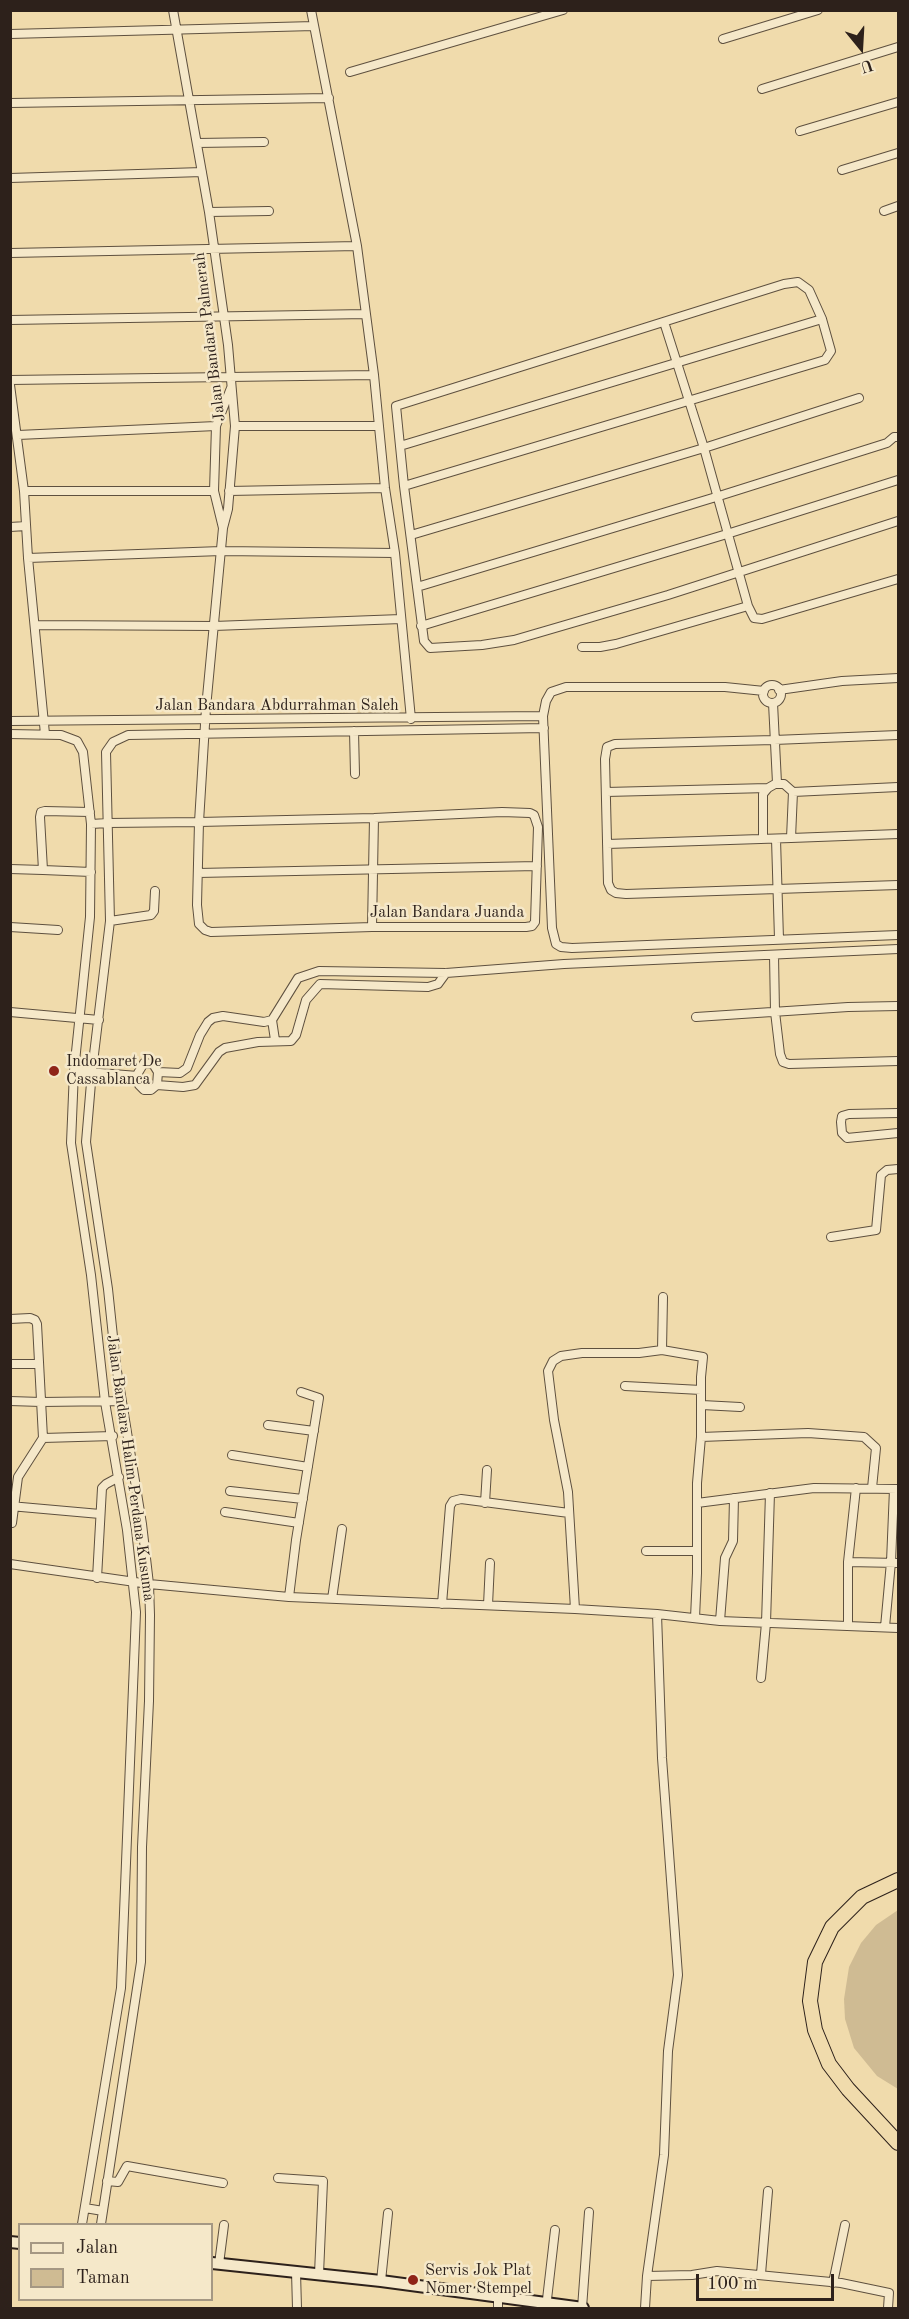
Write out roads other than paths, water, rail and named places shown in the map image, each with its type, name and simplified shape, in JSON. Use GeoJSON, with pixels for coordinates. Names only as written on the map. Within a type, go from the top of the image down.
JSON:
{"type":"FeatureCollection","features":[{"type":"Feature","properties":{"kind":"highway"},"geometry":{"type":"LineString","coordinates":[[898,1880],[862,1897],[849,1907],[832,1927],[815,1962],[810,2001],[815,2030],[829,2064],[848,2089],[898,2143]]}},
{"type":"Feature","properties":{"kind":"main road"},"geometry":{"type":"LineString","coordinates":[[215,2263],[381,2281],[498,2296],[546,2305],[583,2308]]}},
{"type":"Feature","properties":{"kind":"street","name":"Jalan Bandara Palmerah"},"geometry":{"type":"LineString","coordinates":[[173,10],[209,212],[224,316],[235,426],[230,491],[223,528],[205,734]]}},
{"type":"Feature","properties":{"kind":"street"},"geometry":{"type":"LineString","coordinates":[[311,10],[357,246],[395,553],[411,719]]}},
{"type":"Feature","properties":{"kind":"street"},"geometry":{"type":"LineString","coordinates":[[350,72],[562,10]]}},
{"type":"Feature","properties":{"kind":"street"},"geometry":{"type":"LineString","coordinates":[[723,39],[818,10]]}},
{"type":"Feature","properties":{"kind":"street"},"geometry":{"type":"LineString","coordinates":[[10,34],[314,26]]}},
{"type":"Feature","properties":{"kind":"street"},"geometry":{"type":"LineString","coordinates":[[762,89],[898,47]]}},
{"type":"Feature","properties":{"kind":"street"},"geometry":{"type":"LineString","coordinates":[[10,103],[329,98]]}},
{"type":"Feature","properties":{"kind":"street"},"geometry":{"type":"LineString","coordinates":[[800,131],[898,102]]}},
{"type":"Feature","properties":{"kind":"street"},"geometry":{"type":"LineString","coordinates":[[197,142],[264,142]]}},
{"type":"Feature","properties":{"kind":"street"},"geometry":{"type":"LineString","coordinates":[[842,170],[898,153]]}},
{"type":"Feature","properties":{"kind":"street"},"geometry":{"type":"LineString","coordinates":[[10,178],[202,172]]}},
{"type":"Feature","properties":{"kind":"street"},"geometry":{"type":"LineString","coordinates":[[884,211],[898,206]]}},
{"type":"Feature","properties":{"kind":"street"},"geometry":{"type":"LineString","coordinates":[[209,212],[269,211]]}},
{"type":"Feature","properties":{"kind":"street"},"geometry":{"type":"LineString","coordinates":[[10,253],[357,246]]}},
{"type":"Feature","properties":{"kind":"street"},"geometry":{"type":"LineString","coordinates":[[404,486],[825,360],[831,351],[822,319],[809,290],[802,283],[794,282],[399,404],[395,408],[404,486],[411,535],[421,626],[424,641],[430,648],[497,643],[738,573],[898,521]]}},
{"type":"Feature","properties":{"kind":"street"},"geometry":{"type":"LineString","coordinates":[[10,320],[366,314]]}},
{"type":"Feature","properties":{"kind":"street"},"geometry":{"type":"LineString","coordinates":[[400,446],[822,319]]}},
{"type":"Feature","properties":{"kind":"street"},"geometry":{"type":"LineString","coordinates":[[664,322],[704,448],[738,573],[753,618],[762,619],[898,579]]}},
{"type":"Feature","properties":{"kind":"street"},"geometry":{"type":"LineString","coordinates":[[10,734],[45,734],[42,721],[24,491],[10,383],[374,375]]}},
{"type":"Feature","properties":{"kind":"street"},"geometry":{"type":"LineString","coordinates":[[223,528],[214,491],[216,426],[231,388]]}},
{"type":"Feature","properties":{"kind":"street"},"geometry":{"type":"LineString","coordinates":[[411,535],[704,448],[859,398]]}},
{"type":"Feature","properties":{"kind":"street"},"geometry":{"type":"LineString","coordinates":[[18,435],[216,426]]}},
{"type":"Feature","properties":{"kind":"street"},"geometry":{"type":"LineString","coordinates":[[235,426],[379,426]]}},
{"type":"Feature","properties":{"kind":"street"},"geometry":{"type":"LineString","coordinates":[[417,587],[887,443],[894,437],[898,437]]}},
{"type":"Feature","properties":{"kind":"street"},"geometry":{"type":"LineString","coordinates":[[421,626],[898,480]]}},
{"type":"Feature","properties":{"kind":"street"},"geometry":{"type":"LineString","coordinates":[[230,491],[386,488]]}},
{"type":"Feature","properties":{"kind":"street"},"geometry":{"type":"LineString","coordinates":[[24,491],[214,491]]}},
{"type":"Feature","properties":{"kind":"street"},"geometry":{"type":"LineString","coordinates":[[10,527],[26,526]]}},
{"type":"Feature","properties":{"kind":"street"},"geometry":{"type":"LineString","coordinates":[[28,558],[221,551],[395,553]]}},
{"type":"Feature","properties":{"kind":"street"},"geometry":{"type":"LineString","coordinates":[[582,647],[608,646],[748,606]]}},
{"type":"Feature","properties":{"kind":"street"},"geometry":{"type":"LineString","coordinates":[[35,625],[214,626],[401,619]]}},
{"type":"Feature","properties":{"kind":"street"},"geometry":{"type":"LineString","coordinates":[[779,690],[842,681],[898,678]]}},
{"type":"Feature","properties":{"kind":"street"},"geometry":{"type":"LineString","coordinates":[[773,703],[780,698],[779,690],[775,686],[770,686],[764,691],[725,687],[566,687],[550,692],[543,716],[552,928],[556,944],[572,948],[898,935]]}},
{"type":"Feature","properties":{"kind":"street"},"geometry":{"type":"LineString","coordinates":[[764,691],[765,700],[773,703]]}},
{"type":"Feature","properties":{"kind":"street"},"geometry":{"type":"LineString","coordinates":[[773,703],[777,783]]}},
{"type":"Feature","properties":{"kind":"street","name":"Jalan Bandara Abdurrahman Saleh"},"geometry":{"type":"LineString","coordinates":[[10,722],[543,716]]}},
{"type":"Feature","properties":{"kind":"street"},"geometry":{"type":"LineString","coordinates":[[128,720],[128,735]]}},
{"type":"Feature","properties":{"kind":"street","name":"Jalan Bandara Abdurrahman Saleh"},"geometry":{"type":"LineString","coordinates":[[128,735],[544,729]]}},
{"type":"Feature","properties":{"kind":"street"},"geometry":{"type":"LineString","coordinates":[[354,731],[355,774]]}},
{"type":"Feature","properties":{"kind":"street","name":"Jalan Bandara Halim Perdana Kusuma"},"geometry":{"type":"LineString","coordinates":[[45,734],[71,737],[80,743],[84,752],[91,824],[90,917],[74,1071],[71,1143],[89,1263],[105,1402],[113,1436],[134,1582],[136,1612],[121,1988],[82,2223]]}},
{"type":"Feature","properties":{"kind":"street","name":"Jalan Bandara Juanda"},"geometry":{"type":"LineString","coordinates":[[91,824],[108,823],[200,822],[374,818],[502,812],[533,814],[538,827],[535,921],[532,926],[372,927],[211,932],[205,930],[199,924],[198,873],[200,822],[205,734]]}},
{"type":"Feature","properties":{"kind":"street","name":"Jalan Bandara Halim Perdana Kusuma"},"geometry":{"type":"LineString","coordinates":[[101,2223],[141,1962],[142,1847],[149,1697],[149,1584],[86,1142],[96,1071],[110,921],[104,757],[113,742],[128,735]]}},
{"type":"Feature","properties":{"kind":"street"},"geometry":{"type":"LineString","coordinates":[[898,735],[609,745],[604,759],[608,883],[611,890],[616,892],[898,885]]}},
{"type":"Feature","properties":{"kind":"street"},"geometry":{"type":"LineString","coordinates":[[763,839],[763,794],[777,783],[784,784],[793,792],[898,787]]}},
{"type":"Feature","properties":{"kind":"street"},"geometry":{"type":"LineString","coordinates":[[606,792],[768,788]]}},
{"type":"Feature","properties":{"kind":"street"},"geometry":{"type":"LineString","coordinates":[[791,838],[793,792]]}},
{"type":"Feature","properties":{"kind":"street"},"geometry":{"type":"LineString","coordinates":[[42,870],[42,812],[90,812]]}},
{"type":"Feature","properties":{"kind":"street"},"geometry":{"type":"LineString","coordinates":[[372,927],[374,818]]}},
{"type":"Feature","properties":{"kind":"street"},"geometry":{"type":"LineString","coordinates":[[607,844],[898,834]]}},
{"type":"Feature","properties":{"kind":"street"},"geometry":{"type":"LineString","coordinates":[[776,838],[779,939]]}},
{"type":"Feature","properties":{"kind":"street"},"geometry":{"type":"LineString","coordinates":[[198,873],[537,866]]}},
{"type":"Feature","properties":{"kind":"street"},"geometry":{"type":"LineString","coordinates":[[10,869],[91,872]]}},
{"type":"Feature","properties":{"kind":"street"},"geometry":{"type":"LineString","coordinates":[[110,921],[151,915],[154,911],[155,891]]}},
{"type":"Feature","properties":{"kind":"street"},"geometry":{"type":"LineString","coordinates":[[10,927],[58,930]]}},
{"type":"Feature","properties":{"kind":"street"},"geometry":{"type":"LineString","coordinates":[[275,1040],[272,1020],[298,978],[319,971],[446,973],[564,964],[898,949]]}},
{"type":"Feature","properties":{"kind":"street"},"geometry":{"type":"LineString","coordinates":[[774,955],[775,1012],[780,1054],[786,1063],[898,1061]]}},
{"type":"Feature","properties":{"kind":"street"},"geometry":{"type":"LineString","coordinates":[[156,1085],[183,1087],[195,1085],[222,1050],[275,1040],[289,1043],[294,1039],[306,1000],[320,984],[319,971]]}},
{"type":"Feature","properties":{"kind":"street"},"geometry":{"type":"LineString","coordinates":[[320,984],[430,987],[438,984],[446,973]]}},
{"type":"Feature","properties":{"kind":"street"},"geometry":{"type":"LineString","coordinates":[[696,1017],[898,1006]]}},
{"type":"Feature","properties":{"kind":"street"},"geometry":{"type":"LineString","coordinates":[[10,1012],[99,1020]]}},
{"type":"Feature","properties":{"kind":"street"},"geometry":{"type":"LineString","coordinates":[[158,1072],[180,1073],[187,1068],[200,1035],[213,1018],[232,1016],[264,1022],[272,1020]]}},
{"type":"Feature","properties":{"kind":"street"},"geometry":{"type":"LineString","coordinates":[[146,1063],[153,1064],[158,1072],[156,1085],[151,1090],[144,1090],[139,1086],[138,1076],[141,1066],[146,1063]]}},
{"type":"Feature","properties":{"kind":"street"},"geometry":{"type":"LineString","coordinates":[[74,1071],[138,1076]]}},
{"type":"Feature","properties":{"kind":"street"},"geometry":{"type":"LineString","coordinates":[[898,1113],[849,1113],[842,1116],[841,1122],[843,1135],[848,1138],[898,1133]]}},
{"type":"Feature","properties":{"kind":"street"},"geometry":{"type":"LineString","coordinates":[[831,1237],[876,1230],[881,1175],[887,1170],[898,1168]]}},
{"type":"Feature","properties":{"kind":"street"},"geometry":{"type":"LineString","coordinates":[[662,1350],[663,1297]]}},
{"type":"Feature","properties":{"kind":"street"},"geometry":{"type":"LineString","coordinates":[[10,1319],[30,1318],[35,1320],[37,1327],[43,1438],[14,1477],[12,1523]]}},
{"type":"Feature","properties":{"kind":"street"},"geometry":{"type":"LineString","coordinates":[[575,1609],[568,1492],[554,1420],[548,1371],[553,1361],[561,1356],[662,1350],[703,1357],[695,1618]]}},
{"type":"Feature","properties":{"kind":"street"},"geometry":{"type":"LineString","coordinates":[[10,1364],[39,1364]]}},
{"type":"Feature","properties":{"kind":"street"},"geometry":{"type":"LineString","coordinates":[[625,1386],[701,1390]]}},
{"type":"Feature","properties":{"kind":"street"},"geometry":{"type":"LineString","coordinates":[[289,1597],[319,1398],[301,1392]]}},
{"type":"Feature","properties":{"kind":"street"},"geometry":{"type":"LineString","coordinates":[[10,1401],[122,1401]]}},
{"type":"Feature","properties":{"kind":"street"},"geometry":{"type":"LineString","coordinates":[[702,1405],[740,1407]]}},
{"type":"Feature","properties":{"kind":"street"},"geometry":{"type":"LineString","coordinates":[[268,1425],[314,1431]]}},
{"type":"Feature","properties":{"kind":"street"},"geometry":{"type":"LineString","coordinates":[[702,1437],[808,1433],[864,1437],[876,1448],[872,1488]]}},
{"type":"Feature","properties":{"kind":"street"},"geometry":{"type":"LineString","coordinates":[[43,1438],[113,1436]]}},
{"type":"Feature","properties":{"kind":"street"},"geometry":{"type":"LineString","coordinates":[[232,1455],[308,1467]]}},
{"type":"Feature","properties":{"kind":"street"},"geometry":{"type":"LineString","coordinates":[[485,1503],[487,1470]]}},
{"type":"Feature","properties":{"kind":"street"},"geometry":{"type":"LineString","coordinates":[[97,1578],[100,1514],[104,1486],[119,1477]]}},
{"type":"Feature","properties":{"kind":"street"},"geometry":{"type":"LineString","coordinates":[[697,1503],[814,1488],[896,1489],[895,1563],[885,1627]]}},
{"type":"Feature","properties":{"kind":"street"},"geometry":{"type":"LineString","coordinates":[[848,1626],[848,1562],[856,1488]]}},
{"type":"Feature","properties":{"kind":"street"},"geometry":{"type":"LineString","coordinates":[[230,1491],[303,1499]]}},
{"type":"Feature","properties":{"kind":"street"},"geometry":{"type":"LineString","coordinates":[[761,1678],[766,1623],[770,1493]]}},
{"type":"Feature","properties":{"kind":"street"},"geometry":{"type":"LineString","coordinates":[[720,1621],[725,1558],[732,1541],[734,1498]]}},
{"type":"Feature","properties":{"kind":"street"},"geometry":{"type":"LineString","coordinates":[[442,1604],[450,1506],[453,1501],[569,1513]]}},
{"type":"Feature","properties":{"kind":"street"},"geometry":{"type":"LineString","coordinates":[[12,1506],[100,1514]]}},
{"type":"Feature","properties":{"kind":"street"},"geometry":{"type":"LineString","coordinates":[[225,1512],[299,1523]]}},
{"type":"Feature","properties":{"kind":"street"},"geometry":{"type":"LineString","coordinates":[[332,1599],[342,1529]]}},
{"type":"Feature","properties":{"kind":"street"},"geometry":{"type":"LineString","coordinates":[[646,1551],[696,1551]]}},
{"type":"Feature","properties":{"kind":"street"},"geometry":{"type":"LineString","coordinates":[[848,1562],[895,1563]]}},
{"type":"Feature","properties":{"kind":"street"},"geometry":{"type":"LineString","coordinates":[[488,1605],[490,1563]]}},
{"type":"Feature","properties":{"kind":"street"},"geometry":{"type":"LineString","coordinates":[[10,1564],[97,1578],[289,1597],[575,1609],[720,1621],[898,1628]]}},
{"type":"Feature","properties":{"kind":"street"},"geometry":{"type":"LineString","coordinates":[[645,2308],[647,2276],[664,2155],[668,2051],[678,1975],[662,1758],[657,1614]]}},
{"type":"Feature","properties":{"kind":"street"},"geometry":{"type":"LineString","coordinates":[[132,1697],[149,1697]]}},
{"type":"Feature","properties":{"kind":"street"},"geometry":{"type":"LineString","coordinates":[[107,2181],[118,2182],[127,2166],[224,2183]]}},
{"type":"Feature","properties":{"kind":"street"},"geometry":{"type":"LineString","coordinates":[[278,2178],[323,2181],[319,2274]]}},
{"type":"Feature","properties":{"kind":"street"},"geometry":{"type":"LineString","coordinates":[[761,2274],[768,2191]]}},
{"type":"Feature","properties":{"kind":"street"},"geometry":{"type":"LineString","coordinates":[[85,2208],[103,2211]]}},
{"type":"Feature","properties":{"kind":"street"},"geometry":{"type":"LineString","coordinates":[[583,2308],[589,2212]]}},
{"type":"Feature","properties":{"kind":"street"},"geometry":{"type":"LineString","coordinates":[[381,2281],[388,2213]]}},
{"type":"Feature","properties":{"kind":"street"},"geometry":{"type":"LineString","coordinates":[[215,2263],[224,2225]]}},
{"type":"Feature","properties":{"kind":"street"},"geometry":{"type":"LineString","coordinates":[[834,2283],[845,2225]]}},
{"type":"Feature","properties":{"kind":"street"},"geometry":{"type":"LineString","coordinates":[[546,2305],[555,2230]]}},
{"type":"Feature","properties":{"kind":"street"},"geometry":{"type":"LineString","coordinates":[[647,2276],[692,2275],[717,2271],[834,2283],[888,2293],[888,2308]]}},
{"type":"Feature","properties":{"kind":"street"},"geometry":{"type":"LineString","coordinates":[[296,2272],[297,2308]]}},
{"type":"Feature","properties":{"kind":"street"},"geometry":{"type":"LineString","coordinates":[[498,2296],[498,2308]]}},
{"type":"Feature","properties":{"kind":"place","name":"Indomaret De Cassablanca"},"geometry":{"type":"Point","coordinates":[54,1071]}},
{"type":"Feature","properties":{"kind":"place","name":"Servis Jok Plat Nomer Stempel"},"geometry":{"type":"Point","coordinates":[413,2280]}}]}
